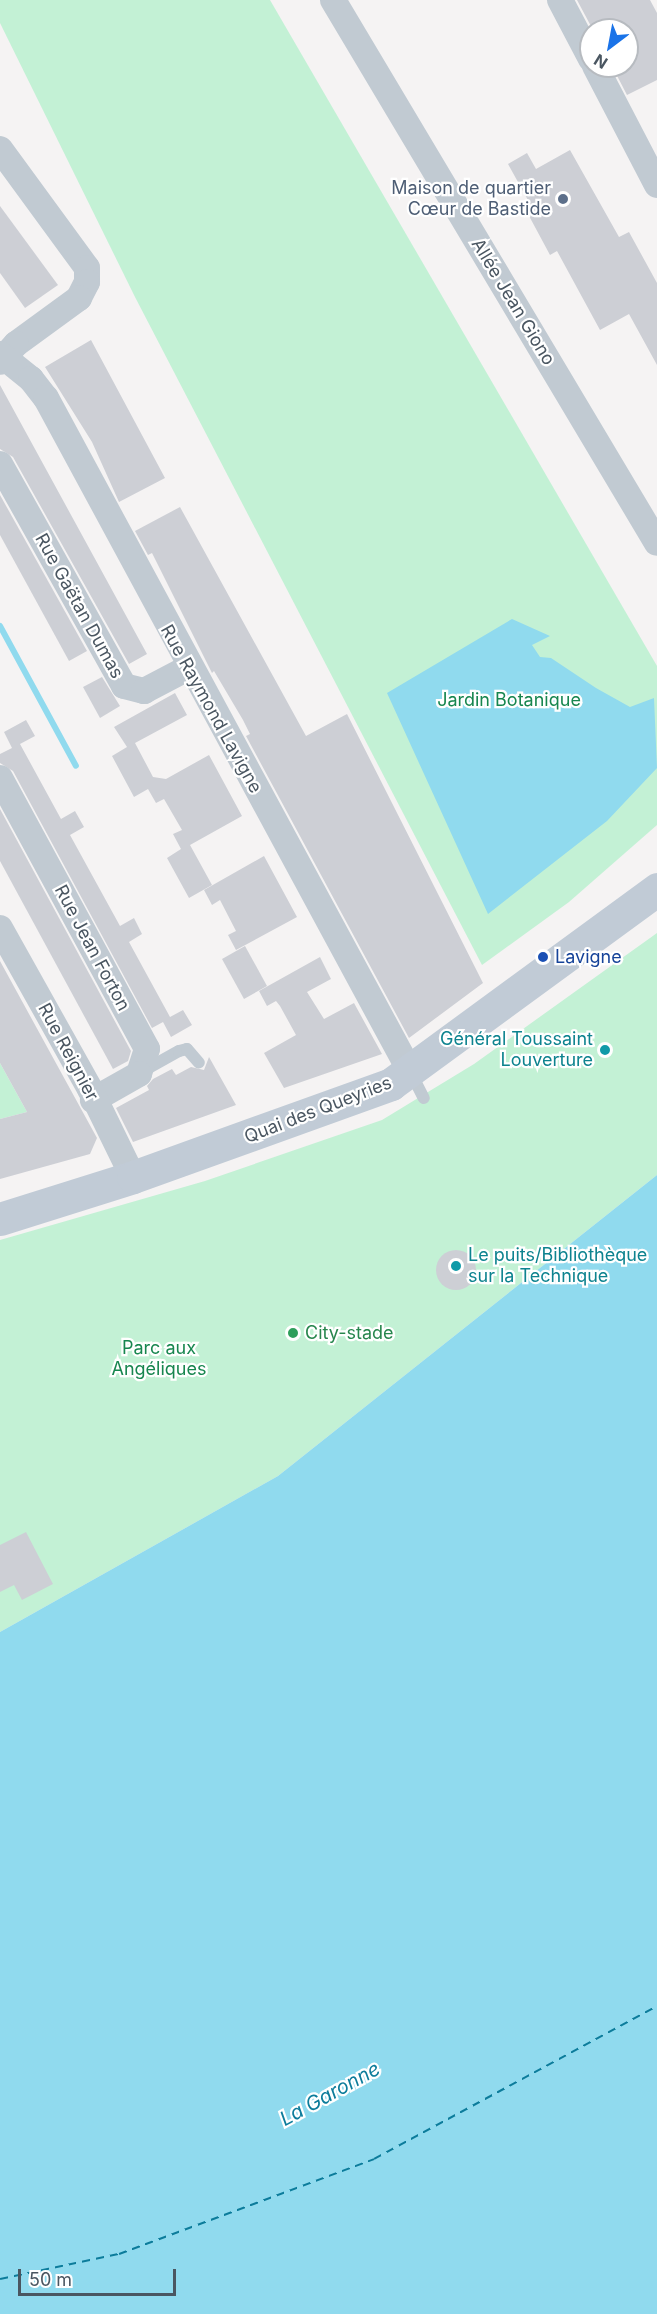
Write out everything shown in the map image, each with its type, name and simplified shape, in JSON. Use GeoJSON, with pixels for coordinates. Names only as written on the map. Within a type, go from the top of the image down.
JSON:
{"type":"FeatureCollection","features":[{"type":"Feature","properties":{"kind":"main road","name":"Quai des Queyries"},"geometry":{"type":"LineString","coordinates":[[0,1218],[133,1177],[370,1092],[417,1085],[657,889]]}},
{"type":"Feature","properties":{"kind":"street","name":"Allée Jean Giono"},"geometry":{"type":"LineString","coordinates":[[333,0],[657,543]]}},
{"type":"Feature","properties":{"kind":"street"},"geometry":{"type":"LineString","coordinates":[[560,0],[579,36]]}},
{"type":"Feature","properties":{"kind":"street"},"geometry":{"type":"LineString","coordinates":[[601,78],[657,185]]}},
{"type":"Feature","properties":{"kind":"street"},"geometry":{"type":"LineString","coordinates":[[0,149],[87,268],[87,282],[79,298],[16,344],[1,358]]}},
{"type":"Feature","properties":{"kind":"street","name":"Rue Raymond Lavigne"},"geometry":{"type":"LineString","coordinates":[[1,358],[32,379],[46,398],[188,668],[417,1085]]}},
{"type":"Feature","properties":{"kind":"street","name":"Rue Gaëtan Dumas"},"geometry":{"type":"LineString","coordinates":[[0,464],[124,686],[144,691],[188,668]]}},
{"type":"Feature","properties":{"kind":"street","name":"Rue Jean Forton"},"geometry":{"type":"LineString","coordinates":[[0,778],[147,1049],[139,1074]]}},
{"type":"Feature","properties":{"kind":"street","name":"Rue Reignier"},"geometry":{"type":"LineString","coordinates":[[0,928],[133,1177]]}},
{"type":"Feature","properties":{"kind":"street"},"geometry":{"type":"LineString","coordinates":[[93,1100],[139,1074]]}},
{"type":"Feature","properties":{"kind":"lane"},"geometry":{"type":"LineString","coordinates":[[139,1074],[179,1051],[187,1049],[199,1063]]}},
{"type":"Feature","properties":{"kind":"green space","name":"Jardin Botanique"},"geometry":{"type":"Polygon","coordinates":[[[0,0],[270,0],[657,666],[657,825],[569,902],[482,965],[135,297],[0,23],[0,0]]]}},
{"type":"Feature","properties":{"kind":"green space","name":"Parc aux Angéliques"},"geometry":{"type":"Polygon","coordinates":[[[657,933],[657,1175],[278,1476],[0,1632],[0,1240],[205,1181],[382,1120],[474,1064],[657,933]]]}},
{"type":"Feature","properties":{"kind":"green space"},"geometry":{"type":"Polygon","coordinates":[[[0,1063],[27,1112],[0,1119],[0,1063]]]}},
{"type":"Feature","properties":{"kind":"water"},"geometry":{"type":"Polygon","coordinates":[[[512,619],[550,636],[532,645],[540,657],[551,658],[630,707],[654,698],[657,768],[607,821],[488,914],[387,693],[512,619]]]}},
{"type":"Feature","properties":{"kind":"water","name":"La Garonne"},"geometry":{"type":"Polygon","coordinates":[[[657,1175],[657,2314],[0,2314],[0,1632],[278,1476],[657,1175]]]}},
{"type":"Feature","properties":{"kind":"building"},"geometry":{"type":"Polygon","coordinates":[[[577,0],[650,0],[657,13],[657,80],[627,95],[618,78],[639,78],[639,18],[587,18],[577,0]]]}},
{"type":"Feature","properties":{"kind":"building"},"geometry":{"type":"Polygon","coordinates":[[[570,150],[619,237],[629,232],[657,283],[657,365],[629,314],[600,330],[557,251],[550,255],[528,214],[534,211],[508,164],[527,153],[536,169],[570,150]]]}},
{"type":"Feature","properties":{"kind":"building"},"geometry":{"type":"Polygon","coordinates":[[[0,206],[58,285],[25,308],[0,273],[0,206]]]}},
{"type":"Feature","properties":{"kind":"building"},"geometry":{"type":"Polygon","coordinates":[[[91,340],[165,478],[119,502],[92,442],[45,367],[91,340]]]}},
{"type":"Feature","properties":{"kind":"building"},"geometry":{"type":"Polygon","coordinates":[[[0,385],[147,654],[129,664],[13,457],[0,449],[0,385]]]}},
{"type":"Feature","properties":{"kind":"building"},"geometry":{"type":"Polygon","coordinates":[[[0,495],[87,651],[69,661],[0,535],[0,495]]]}},
{"type":"Feature","properties":{"kind":"building"},"geometry":{"type":"Polygon","coordinates":[[[180,507],[306,736],[347,714],[483,983],[409,1038],[246,736],[250,734],[243,720],[214,671],[212,673],[152,553],[148,555],[135,531],[180,507]]]}},
{"type":"Feature","properties":{"kind":"building"},"geometry":{"type":"Polygon","coordinates":[[[102,677],[120,706],[100,718],[83,687],[102,677]]]}},
{"type":"Feature","properties":{"kind":"building"},"geometry":{"type":"Polygon","coordinates":[[[175,693],[187,715],[135,743],[153,777],[166,779],[209,755],[242,816],[190,845],[212,885],[189,898],[167,858],[181,849],[173,834],[182,830],[164,799],[156,803],[148,789],[134,797],[112,756],[127,747],[114,727],[175,693]]]}},
{"type":"Feature","properties":{"kind":"building"},"geometry":{"type":"Polygon","coordinates":[[[26,720],[35,736],[20,744],[61,819],[75,811],[84,827],[70,835],[120,926],[134,918],[142,934],[129,942],[170,1017],[183,1010],[192,1025],[171,1037],[163,1022],[152,1028],[13,771],[0,763],[0,754],[12,748],[4,732],[26,720]]]}},
{"type":"Feature","properties":{"kind":"building"},"geometry":{"type":"Polygon","coordinates":[[[0,809],[131,1051],[128,1061],[113,1069],[0,861],[0,809]]]}},
{"type":"Feature","properties":{"kind":"building"},"geometry":{"type":"Polygon","coordinates":[[[264,856],[297,917],[236,950],[228,935],[236,931],[220,900],[212,905],[204,890],[264,856]]]}},
{"type":"Feature","properties":{"kind":"building"},"geometry":{"type":"Polygon","coordinates":[[[245,946],[267,986],[244,999],[222,959],[245,946]]]}},
{"type":"Feature","properties":{"kind":"building"},"geometry":{"type":"Polygon","coordinates":[[[320,957],[331,979],[307,992],[324,1019],[354,1003],[382,1054],[284,1088],[264,1053],[296,1035],[276,1001],[267,1006],[259,991],[320,957]]]}},
{"type":"Feature","properties":{"kind":"building"},"geometry":{"type":"Polygon","coordinates":[[[0,961],[97,1138],[90,1154],[0,1179],[0,1119],[27,1112],[0,1063],[0,961]]]}},
{"type":"Feature","properties":{"kind":"building"},"geometry":{"type":"Polygon","coordinates":[[[209,1057],[236,1105],[133,1142],[116,1108],[149,1090],[147,1086],[153,1079],[172,1069],[176,1075],[191,1067],[204,1070],[209,1057]]]}},
{"type":"Feature","properties":{"kind":"building","name":"Le puits/Bibliothèque sur la Technique"},"geometry":{"type":"Polygon","coordinates":[[[456,1250],[464,1251],[470,1256],[475,1262],[475,1278],[470,1284],[464,1289],[456,1290],[448,1289],[442,1284],[437,1278],[436,1270],[437,1262],[442,1256],[448,1251],[456,1250]]]}},
{"type":"Feature","properties":{"kind":"building"},"geometry":{"type":"Polygon","coordinates":[[[26,1532],[53,1584],[22,1600],[14,1585],[0,1592],[0,1545],[26,1532]]]}},
{"type":"Feature","properties":{"kind":"waterway"},"geometry":{"type":"LineString","coordinates":[[0,626],[76,766]]}},
{"type":"Feature","properties":{"kind":"ferry route"},"geometry":{"type":"LineString","coordinates":[[0,2279],[119,2254],[374,2159],[657,2006]]}},
{"type":"Feature","properties":{"kind":"place","name":"Maison de quartier Cœur de Bastide"},"geometry":{"type":"Point","coordinates":[563,199]}},
{"type":"Feature","properties":{"kind":"place","name":"Lavigne"},"geometry":{"type":"Point","coordinates":[543,957]}},
{"type":"Feature","properties":{"kind":"place","name":"Général Toussaint Louverture"},"geometry":{"type":"Point","coordinates":[605,1050]}},
{"type":"Feature","properties":{"kind":"place","name":"Le puits/Bibliothèque sur la Technique"},"geometry":{"type":"Point","coordinates":[456,1266]}},
{"type":"Feature","properties":{"kind":"place","name":"City-stade"},"geometry":{"type":"Point","coordinates":[293,1333]}}]}
